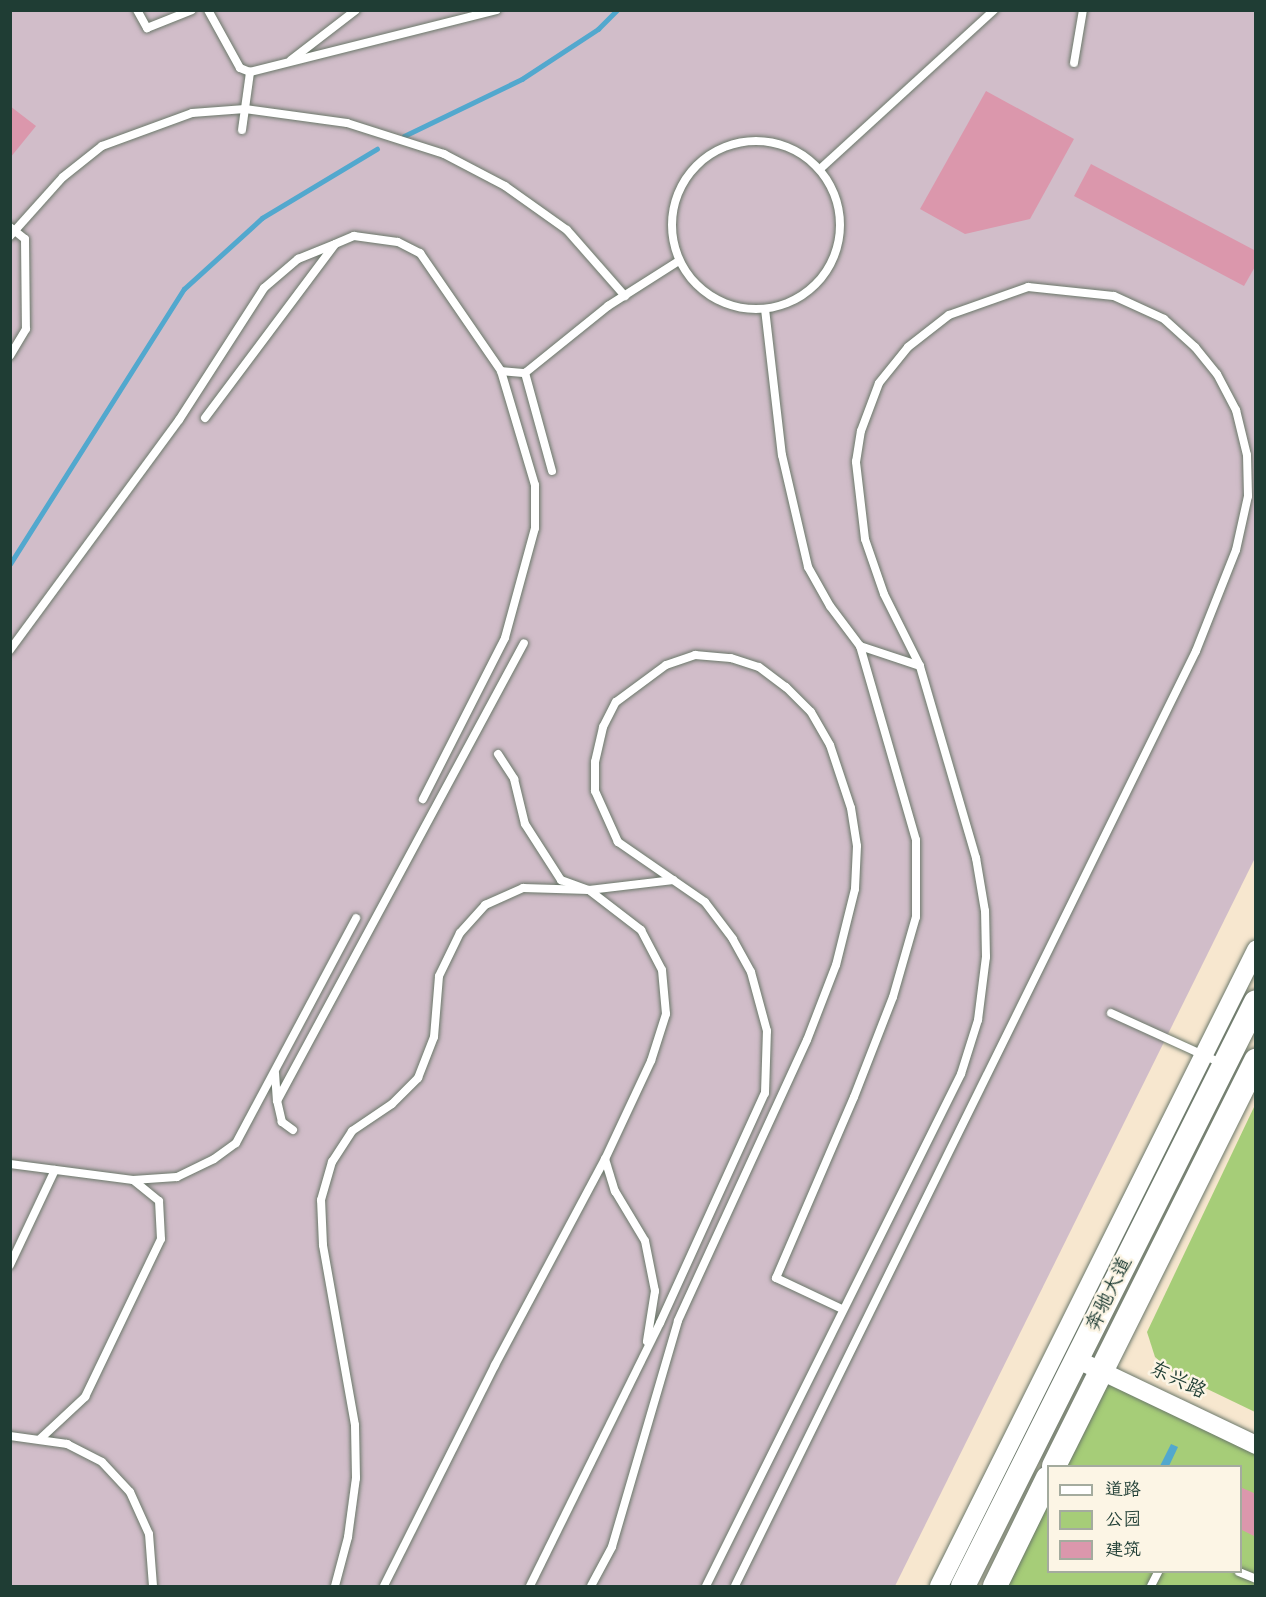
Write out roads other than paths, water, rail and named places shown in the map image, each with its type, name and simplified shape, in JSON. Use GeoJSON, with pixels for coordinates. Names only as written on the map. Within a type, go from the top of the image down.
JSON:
{"type":"FeatureCollection","features":[{"type":"Feature","properties":{"kind":"main road","name":"奔驰大道"},"geometry":{"type":"LineString","coordinates":[[963,1587],[1078,1360],[1148,1193],[1214,1060],[1256,1002]]}},
{"type":"Feature","properties":{"kind":"main road","name":"奔驰大道"},"geometry":{"type":"LineString","coordinates":[[1055,1465],[1256,1060]]}},
{"type":"Feature","properties":{"kind":"main road"},"geometry":{"type":"LineString","coordinates":[[995,1587],[1047,1480]]}},
{"type":"Feature","properties":{"kind":"street"},"geometry":{"type":"LineString","coordinates":[[1214,1060],[1256,950]]}},
{"type":"Feature","properties":{"kind":"street"},"geometry":{"type":"LineString","coordinates":[[939,1587],[1148,1193]]}},
{"type":"Feature","properties":{"kind":"street","name":"东兴路"},"geometry":{"type":"LineString","coordinates":[[1078,1360],[1256,1445]]}},
{"type":"Feature","properties":{"kind":"lane"},"geometry":{"type":"LineString","coordinates":[[137,10],[147,28],[192,10]]}},
{"type":"Feature","properties":{"kind":"lane"},"geometry":{"type":"LineString","coordinates":[[208,10],[240,68],[250,72],[496,10]]}},
{"type":"Feature","properties":{"kind":"lane"},"geometry":{"type":"LineString","coordinates":[[286,64],[356,10]]}},
{"type":"Feature","properties":{"kind":"lane"},"geometry":{"type":"LineString","coordinates":[[820,169],[994,10]]}},
{"type":"Feature","properties":{"kind":"lane"},"geometry":{"type":"LineString","coordinates":[[1074,63],[1083,10]]}},
{"type":"Feature","properties":{"kind":"lane"},"geometry":{"type":"LineString","coordinates":[[242,129],[250,72]]}},
{"type":"Feature","properties":{"kind":"lane"},"geometry":{"type":"LineString","coordinates":[[10,356],[26,329],[25,239],[12,232],[63,177],[102,146],[192,113],[245,108],[346,123],[444,154],[505,186],[567,230],[625,296]]}},
{"type":"Feature","properties":{"kind":"lane"},"geometry":{"type":"LineString","coordinates":[[765,141],[798,152],[820,169],[838,203],[840,231],[833,259],[818,282],[799,298],[765,309],[725,304],[692,280],[679,261],[673,242],[672,210],[682,182],[700,161],[728,145],[765,141]]}},
{"type":"Feature","properties":{"kind":"lane"},"geometry":{"type":"LineString","coordinates":[[10,650],[178,420],[264,288],[298,259],[354,236],[398,242],[420,253],[501,371],[535,485],[535,528],[505,638],[423,799]]}},
{"type":"Feature","properties":{"kind":"lane"},"geometry":{"type":"LineString","coordinates":[[205,418],[335,244]]}},
{"type":"Feature","properties":{"kind":"lane"},"geometry":{"type":"LineString","coordinates":[[501,371],[525,373],[625,296],[679,261]]}},
{"type":"Feature","properties":{"kind":"lane"},"geometry":{"type":"LineString","coordinates":[[706,1587],[842,1309],[961,1074],[978,1020],[986,957],[985,910],[975,858],[920,666],[884,594],[865,539],[858,500],[856,462],[861,431],[879,383],[908,347],[949,315],[1028,287],[1113,296],[1164,319],[1217,374],[1236,410],[1247,454],[1248,496],[1236,550],[1196,651],[735,1587]]}},
{"type":"Feature","properties":{"kind":"lane"},"geometry":{"type":"LineString","coordinates":[[765,309],[782,455],[805,556],[830,606],[860,646],[916,840],[916,917],[880,1030],[776,1278],[842,1309]]}},
{"type":"Feature","properties":{"kind":"lane"},"geometry":{"type":"LineString","coordinates":[[525,373],[552,471]]}},
{"type":"Feature","properties":{"kind":"lane"},"geometry":{"type":"LineString","coordinates":[[277,1101],[525,643]]}},
{"type":"Feature","properties":{"kind":"lane"},"geometry":{"type":"LineString","coordinates":[[860,646],[920,666]]}},
{"type":"Feature","properties":{"kind":"lane"},"geometry":{"type":"LineString","coordinates":[[530,1587],[646,1350],[765,1093],[767,1031],[752,972],[705,902],[618,842],[604,818],[595,791],[595,762],[603,727],[616,702],[666,665],[695,655],[731,658],[759,667],[811,711],[842,778],[857,846],[849,926],[807,1040],[678,1321],[612,1547],[591,1587]]}},
{"type":"Feature","properties":{"kind":"lane"},"geometry":{"type":"LineString","coordinates":[[384,1587],[495,1365],[605,1159],[651,1061],[666,1014],[662,970],[641,930],[589,890],[561,880],[525,824],[514,779],[498,754]]}},
{"type":"Feature","properties":{"kind":"lane"},"geometry":{"type":"LineString","coordinates":[[335,1587],[348,1537],[356,1478],[355,1425],[323,1245],[321,1200],[332,1162],[352,1131],[392,1104],[418,1077],[434,1037],[439,976],[460,933],[485,905],[524,888],[589,890],[673,880]]}},
{"type":"Feature","properties":{"kind":"lane"},"geometry":{"type":"LineString","coordinates":[[10,1164],[133,1180],[177,1177],[236,1143],[356,918]]}},
{"type":"Feature","properties":{"kind":"lane"},"geometry":{"type":"LineString","coordinates":[[1111,1013],[1214,1060]]}},
{"type":"Feature","properties":{"kind":"lane"},"geometry":{"type":"LineString","coordinates":[[275,1070],[277,1101],[282,1122],[293,1130]]}},
{"type":"Feature","properties":{"kind":"lane"},"geometry":{"type":"LineString","coordinates":[[605,1159],[615,1191],[645,1241],[655,1291],[646,1350]]}},
{"type":"Feature","properties":{"kind":"lane"},"geometry":{"type":"LineString","coordinates":[[10,1265],[56,1170]]}},
{"type":"Feature","properties":{"kind":"lane"},"geometry":{"type":"LineString","coordinates":[[40,1439],[85,1397],[161,1239],[159,1201],[133,1180]]}},
{"type":"Feature","properties":{"kind":"lane"},"geometry":{"type":"LineString","coordinates":[[10,1436],[67,1444],[102,1462],[130,1492],[149,1534],[153,1587]]}},
{"type":"Feature","properties":{"kind":"lane"},"geometry":{"type":"LineString","coordinates":[[1151,1587],[1158,1573]]}},
{"type":"Feature","properties":{"kind":"lane"},"geometry":{"type":"LineString","coordinates":[[1241,1573],[1256,1579]]}},
{"type":"Feature","properties":{"kind":"water"},"geometry":{"type":"Polygon","coordinates":[[[1171,1444],[1178,1447],[1169,1465],[1160,1465],[1171,1444]]]}},
{"type":"Feature","properties":{"kind":"waterway"},"geometry":{"type":"LineString","coordinates":[[404,136],[522,79],[598,29],[617,10]]}},
{"type":"Feature","properties":{"kind":"waterway"},"geometry":{"type":"LineString","coordinates":[[10,564],[184,289],[262,218],[377,149]]}}]}
